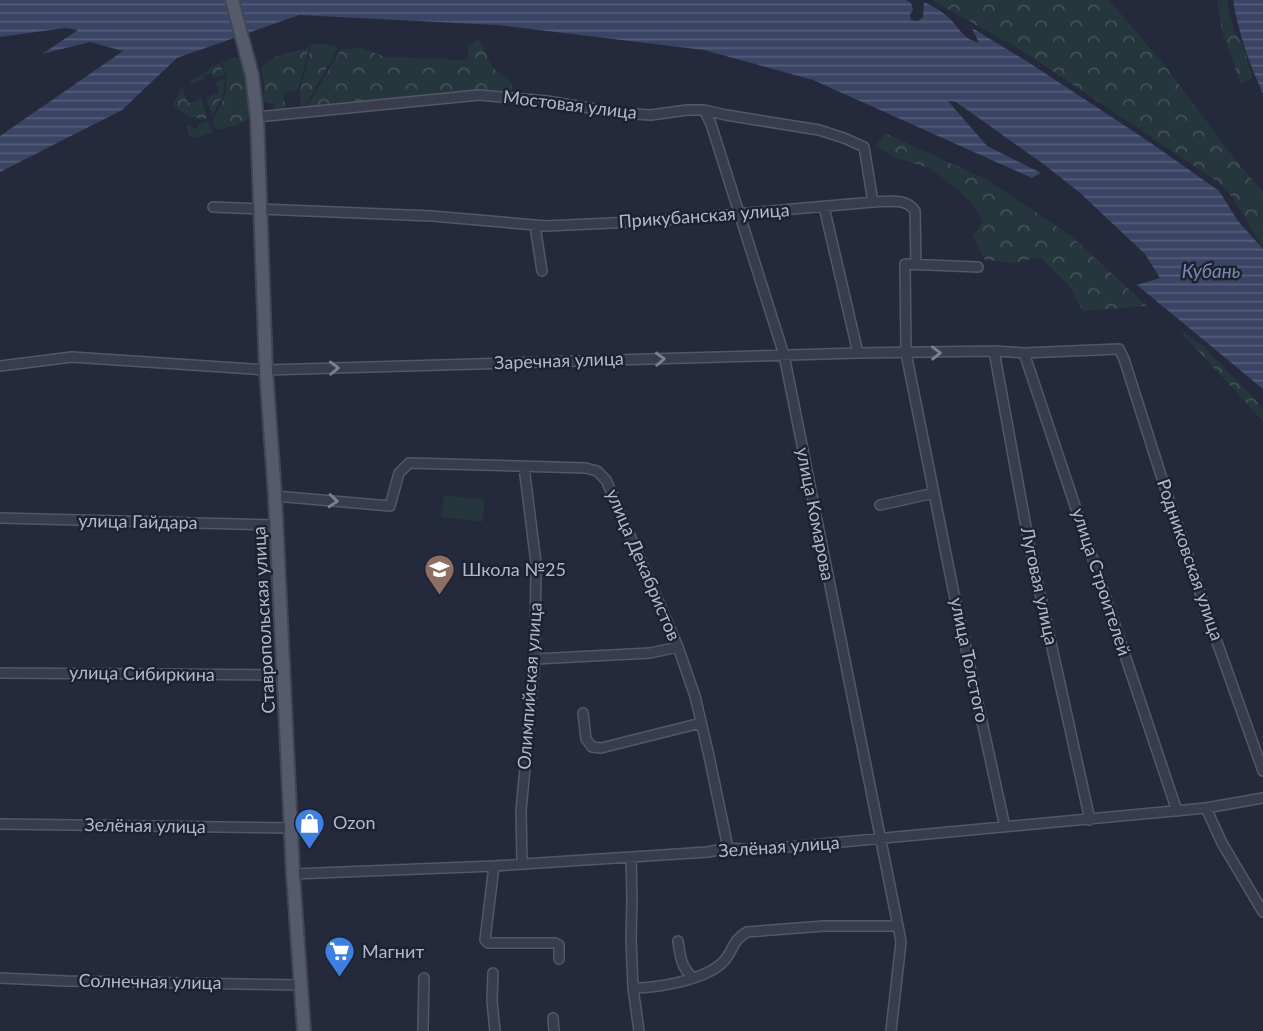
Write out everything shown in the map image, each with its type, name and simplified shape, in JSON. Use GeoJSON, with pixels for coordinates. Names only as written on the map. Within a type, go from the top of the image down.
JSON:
{"type":"FeatureCollection","features":[{"type":"Feature","properties":{"kind":"main road","name":"Ставропольская улица"},"geometry":{"type":"LineString","coordinates":[[232,0],[256,93],[266,370],[304,1031]]}},
{"type":"Feature","properties":{"kind":"street","name":"Мостовая улица"},"geometry":{"type":"LineString","coordinates":[[257,117],[479,95],[651,115],[705,110],[819,130],[864,147],[873,202]]}},
{"type":"Feature","properties":{"kind":"street","name":"улица Комарова"},"geometry":{"type":"LineString","coordinates":[[705,110],[784,355],[901,942],[891,1031]]}},
{"type":"Feature","properties":{"kind":"street","name":"Прикубанская улица"},"geometry":{"type":"LineString","coordinates":[[260,208],[432,216],[535,226],[655,221],[873,202],[902,202],[910,204],[915,211],[916,264]]}},
{"type":"Feature","properties":{"kind":"street"},"geometry":{"type":"LineString","coordinates":[[213,207],[260,208]]}},
{"type":"Feature","properties":{"kind":"street"},"geometry":{"type":"LineString","coordinates":[[824,207],[858,353]]}},
{"type":"Feature","properties":{"kind":"street"},"geometry":{"type":"LineString","coordinates":[[535,226],[542,271]]}},
{"type":"Feature","properties":{"kind":"street","name":"улица Толстого"},"geometry":{"type":"LineString","coordinates":[[916,264],[905,264],[906,353],[1005,827]]}},
{"type":"Feature","properties":{"kind":"street"},"geometry":{"type":"LineString","coordinates":[[916,264],[978,267]]}},
{"type":"Feature","properties":{"kind":"street","name":"Заречная улица"},"geometry":{"type":"LineString","coordinates":[[0,366],[72,357],[266,370],[858,353],[1119,349]]}},
{"type":"Feature","properties":{"kind":"street","name":"Родниковская улица"},"geometry":{"type":"LineString","coordinates":[[1119,349],[1125,359],[1166,491],[1263,771]]}},
{"type":"Feature","properties":{"kind":"street","name":"Луговая улица"},"geometry":{"type":"LineString","coordinates":[[994,351],[1029,543],[1090,820]]}},
{"type":"Feature","properties":{"kind":"street","name":"улица Строителей"},"geometry":{"type":"LineString","coordinates":[[1024,352],[1177,811]]}},
{"type":"Feature","properties":{"kind":"street","name":"улица Декабристов"},"geometry":{"type":"LineString","coordinates":[[275,495],[390,506],[399,473],[409,463],[586,468],[597,471],[606,480],[678,647],[695,696],[728,848]]}},
{"type":"Feature","properties":{"kind":"street","name":"Олимпийская улица"},"geometry":{"type":"LineString","coordinates":[[522,863],[521,811],[535,659],[537,563],[524,467]]}},
{"type":"Feature","properties":{"kind":"street"},"geometry":{"type":"LineString","coordinates":[[880,505],[934,493]]}},
{"type":"Feature","properties":{"kind":"street","name":"улица Гайдара"},"geometry":{"type":"LineString","coordinates":[[0,518],[277,525]]}},
{"type":"Feature","properties":{"kind":"street"},"geometry":{"type":"LineString","coordinates":[[535,659],[650,653],[678,647]]}},
{"type":"Feature","properties":{"kind":"street","name":"улица Сибиркина"},"geometry":{"type":"LineString","coordinates":[[0,673],[284,675]]}},
{"type":"Feature","properties":{"kind":"street"},"geometry":{"type":"LineString","coordinates":[[583,713],[586,739],[592,747],[601,748],[701,723]]}},
{"type":"Feature","properties":{"kind":"street","name":"Зелёная улица"},"geometry":{"type":"LineString","coordinates":[[293,874],[494,866],[708,852],[728,848],[757,850],[1090,820],[1206,808],[1263,798]]}},
{"type":"Feature","properties":{"kind":"street"},"geometry":{"type":"LineString","coordinates":[[1206,808],[1222,843],[1263,912]]}},
{"type":"Feature","properties":{"kind":"street","name":"Зелёная улица"},"geometry":{"type":"LineString","coordinates":[[0,824],[291,828]]}},
{"type":"Feature","properties":{"kind":"street"},"geometry":{"type":"LineString","coordinates":[[631,857],[633,988],[639,1031]]}},
{"type":"Feature","properties":{"kind":"street"},"geometry":{"type":"LineString","coordinates":[[494,866],[485,940],[488,943],[555,943],[559,945],[559,958]]}},
{"type":"Feature","properties":{"kind":"street"},"geometry":{"type":"LineString","coordinates":[[633,988],[653,988],[693,978],[714,968],[724,961],[738,937],[747,932],[824,926],[898,926]]}},
{"type":"Feature","properties":{"kind":"street"},"geometry":{"type":"LineString","coordinates":[[678,941],[682,965],[693,978]]}},
{"type":"Feature","properties":{"kind":"street"},"geometry":{"type":"LineString","coordinates":[[493,973],[495,1031]]}},
{"type":"Feature","properties":{"kind":"street","name":"Солнечная улица"},"geometry":{"type":"LineString","coordinates":[[0,978],[300,985]]}},
{"type":"Feature","properties":{"kind":"street"},"geometry":{"type":"LineString","coordinates":[[423,1031],[424,978]]}},
{"type":"Feature","properties":{"kind":"street"},"geometry":{"type":"LineString","coordinates":[[554,1018],[554,1031]]}},
{"type":"Feature","properties":{"kind":"green space"},"geometry":{"type":"Polygon","coordinates":[[[931,0],[1109,0],[1165,66],[1263,192],[1263,248],[1233,198],[1218,182],[1021,50],[931,0]]]}},
{"type":"Feature","properties":{"kind":"green space"},"geometry":{"type":"Polygon","coordinates":[[[1217,0],[1228,0],[1234,31],[1244,47],[1252,78],[1241,84],[1222,31],[1217,0]]]}},
{"type":"Feature","properties":{"kind":"green space"},"geometry":{"type":"Polygon","coordinates":[[[478,39],[493,67],[512,84],[510,95],[481,91],[306,108],[341,49],[361,48],[386,57],[467,60],[468,47],[478,39]]]}},
{"type":"Feature","properties":{"kind":"green space"},"geometry":{"type":"Polygon","coordinates":[[[312,43],[336,46],[337,50],[301,109],[300,91],[312,43]]]}},
{"type":"Feature","properties":{"kind":"green space"},"geometry":{"type":"Polygon","coordinates":[[[310,44],[298,90],[283,93],[286,109],[275,110],[273,104],[263,101],[264,81],[261,68],[276,57],[305,50],[310,44]]]}},
{"type":"Feature","properties":{"kind":"green space"},"geometry":{"type":"Polygon","coordinates":[[[240,58],[242,63],[250,99],[250,114],[242,123],[216,130],[213,121],[227,84],[222,62],[240,58]]]}},
{"type":"Feature","properties":{"kind":"green space"},"geometry":{"type":"Polygon","coordinates":[[[220,63],[224,75],[214,78],[212,73],[203,76],[204,80],[192,84],[190,81],[220,63]]]}},
{"type":"Feature","properties":{"kind":"green space"},"geometry":{"type":"Polygon","coordinates":[[[225,79],[223,96],[212,116],[206,97],[219,93],[216,82],[225,79]]]}},
{"type":"Feature","properties":{"kind":"green space"},"geometry":{"type":"Polygon","coordinates":[[[182,88],[188,103],[202,99],[207,118],[191,118],[174,106],[182,88]]]}},
{"type":"Feature","properties":{"kind":"green space"},"geometry":{"type":"Polygon","coordinates":[[[208,121],[213,132],[195,138],[190,136],[186,126],[197,128],[208,121]]]}},
{"type":"Feature","properties":{"kind":"green space"},"geometry":{"type":"Polygon","coordinates":[[[885,133],[987,180],[1071,236],[1147,306],[1083,311],[1069,286],[1040,257],[1014,263],[985,260],[973,236],[983,222],[973,204],[929,168],[896,158],[876,146],[885,133]]]}},
{"type":"Feature","properties":{"kind":"green space"},"geometry":{"type":"Polygon","coordinates":[[[1178,329],[1203,346],[1263,408],[1263,421],[1178,329]]]}},
{"type":"Feature","properties":{"kind":"green space"},"geometry":{"type":"Polygon","coordinates":[[[444,495],[485,500],[482,522],[441,517],[444,495]]]}},
{"type":"Feature","properties":{"kind":"water","name":"Кубань"},"geometry":{"type":"Polygon","coordinates":[[[0,0],[906,0],[911,3],[913,9],[911,20],[918,21],[923,17],[924,2],[947,16],[970,39],[979,43],[972,28],[1148,141],[1219,191],[1238,221],[1263,249],[1263,389],[1137,285],[1160,278],[1145,254],[1079,192],[956,102],[948,101],[987,146],[1041,173],[1032,178],[813,80],[704,50],[497,25],[299,15],[177,58],[122,110],[0,172],[0,136],[123,51],[90,42],[42,54],[78,30],[65,28],[0,37],[0,0]]]}},
{"type":"Feature","properties":{"kind":"water"},"geometry":{"type":"Polygon","coordinates":[[[1233,0],[1263,0],[1263,94],[1245,48],[1233,0]]]}},
{"type":"Feature","properties":{"kind":"place","name":"Школа №25"},"geometry":{"type":"Point","coordinates":[439,597]}},
{"type":"Feature","properties":{"kind":"place","name":"Ozon"},"geometry":{"type":"Point","coordinates":[310,850]}},
{"type":"Feature","properties":{"kind":"place","name":"Магнит"},"geometry":{"type":"Point","coordinates":[339,979]}}]}
